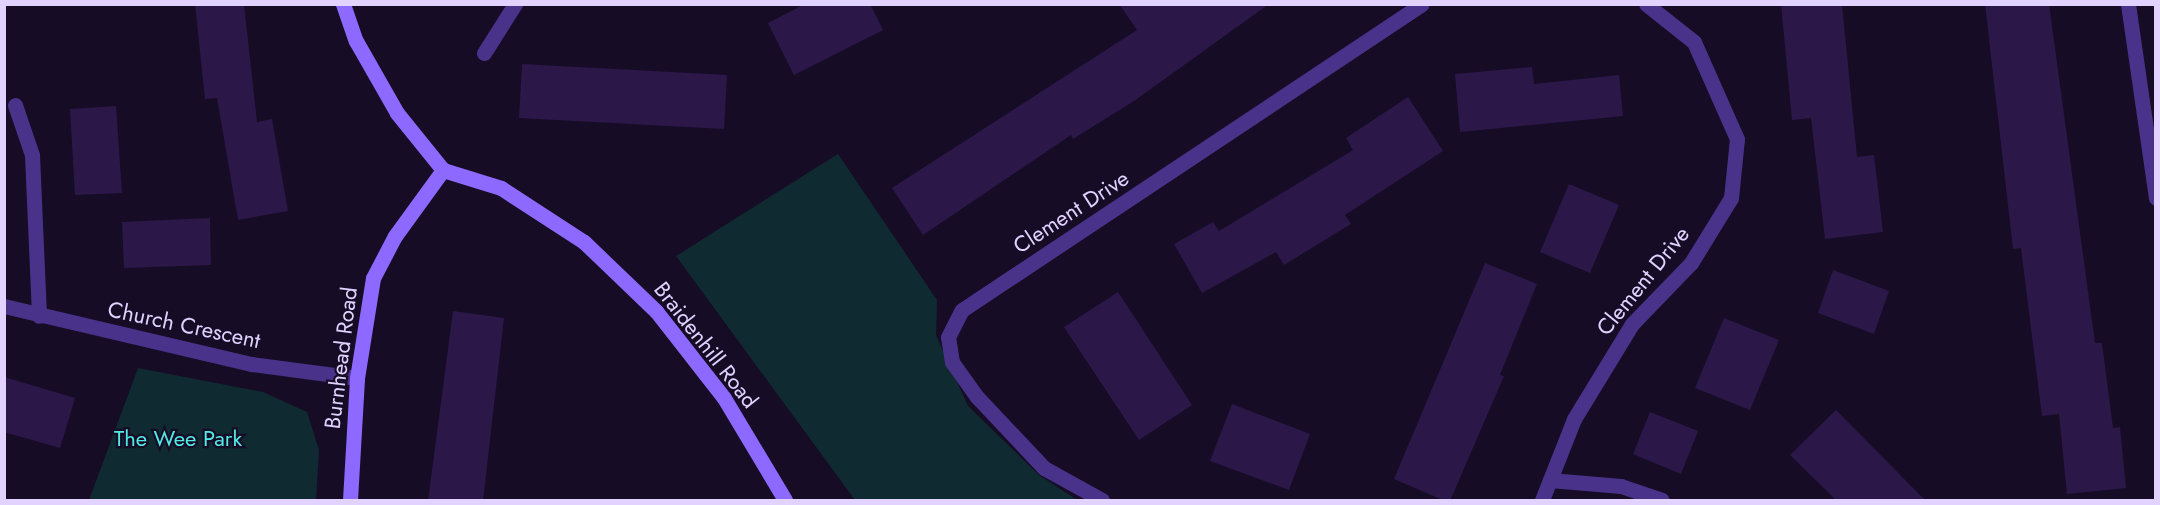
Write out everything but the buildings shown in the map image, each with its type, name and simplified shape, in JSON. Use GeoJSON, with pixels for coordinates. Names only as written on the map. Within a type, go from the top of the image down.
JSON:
{"type":"FeatureCollection","features":[{"type":"Feature","properties":{"kind":"main road"},"geometry":{"type":"LineString","coordinates":[[343,4],[356,41],[397,113],[443,170]]}},
{"type":"Feature","properties":{"kind":"main road","name":"Burnhead Road"},"geometry":{"type":"LineString","coordinates":[[350,501],[357,378],[373,278],[395,236],[443,170]]}},
{"type":"Feature","properties":{"kind":"main road","name":"Braidenhill Road"},"geometry":{"type":"LineString","coordinates":[[443,170],[501,188],[585,242],[640,295],[724,398],[785,501]]}},
{"type":"Feature","properties":{"kind":"street"},"geometry":{"type":"LineString","coordinates":[[483,53],[515,4]]}},
{"type":"Feature","properties":{"kind":"street","name":"Clement Drive"},"geometry":{"type":"LineString","coordinates":[[1097,500],[1044,468],[977,397],[952,363],[948,337],[962,310],[1422,4]]}},
{"type":"Feature","properties":{"kind":"street","name":"Clement Drive"},"geometry":{"type":"LineString","coordinates":[[1542,501],[1574,419],[1632,324],[1692,263],[1731,198],[1737,138],[1694,42],[1646,4]]}},
{"type":"Feature","properties":{"kind":"street"},"geometry":{"type":"LineString","coordinates":[[2128,4],[2156,198]]}},
{"type":"Feature","properties":{"kind":"street"},"geometry":{"type":"LineString","coordinates":[[15,105],[32,155],[39,316]]}},
{"type":"Feature","properties":{"kind":"street","name":"Church Crescent"},"geometry":{"type":"LineString","coordinates":[[4,306],[252,364],[357,378]]}},
{"type":"Feature","properties":{"kind":"street"},"geometry":{"type":"LineString","coordinates":[[1550,480],[1621,486],[1662,501]]}},
{"type":"Feature","properties":{"kind":"green space"},"geometry":{"type":"Polygon","coordinates":[[[838,154],[937,300],[936,335],[968,406],[1039,475],[1077,500],[855,500],[676,256],[838,154]]]}},
{"type":"Feature","properties":{"kind":"green space","name":"The Wee Park"},"geometry":{"type":"Polygon","coordinates":[[[138,368],[263,392],[307,412],[319,450],[316,500],[89,500],[138,368]]]}}]}
